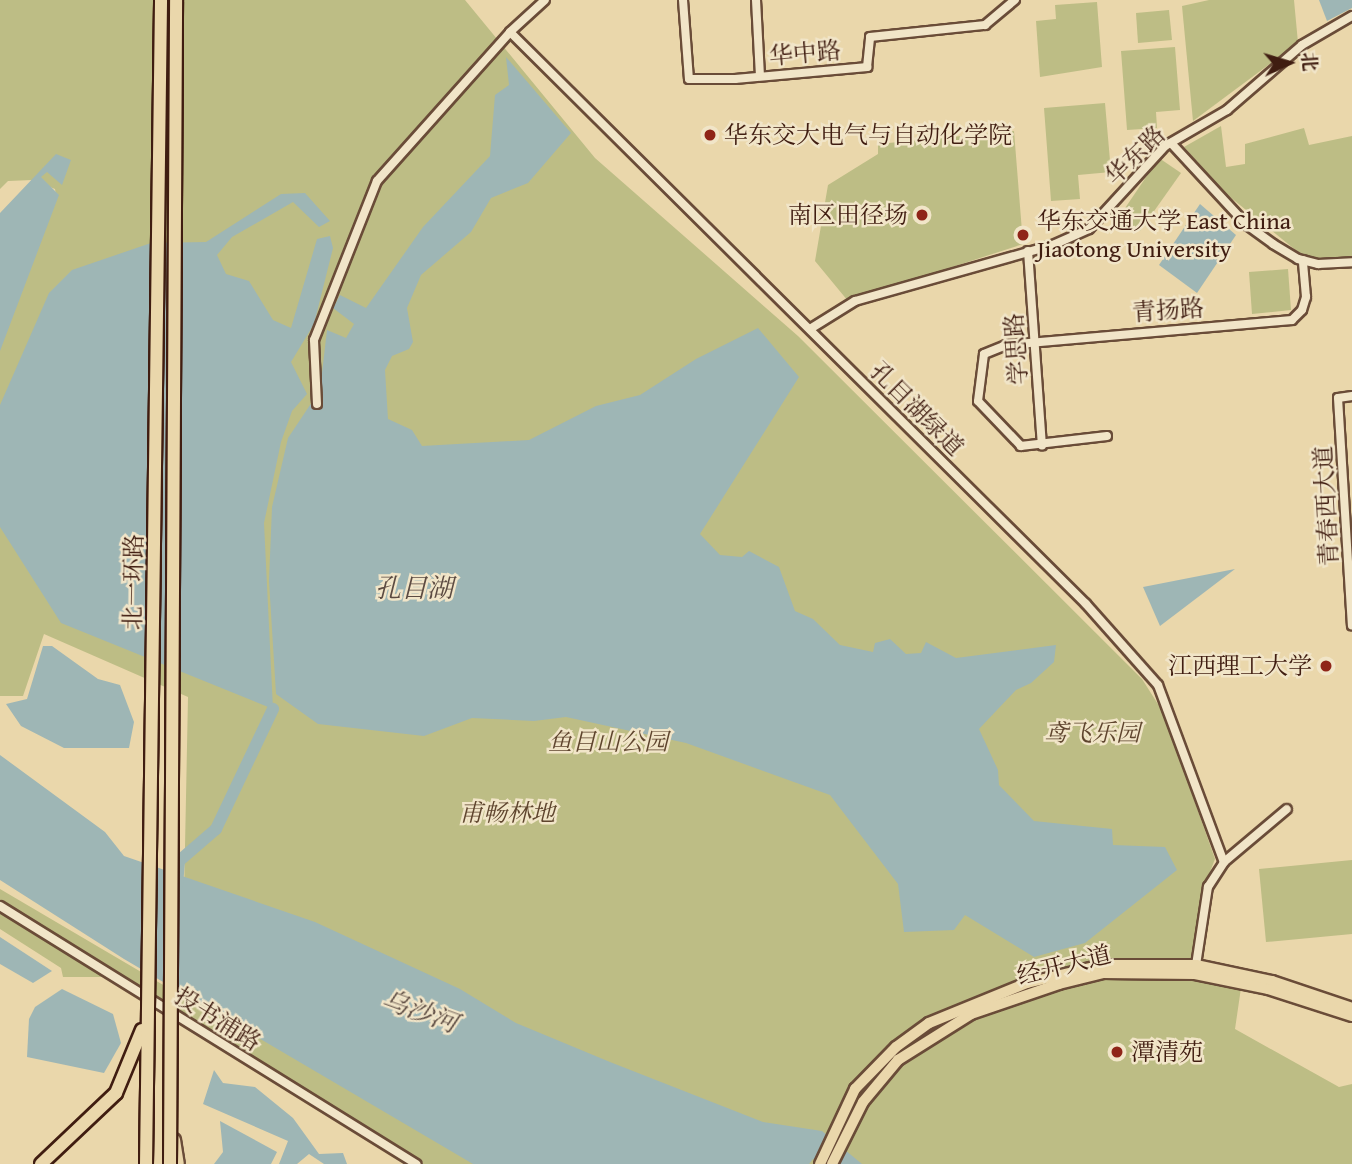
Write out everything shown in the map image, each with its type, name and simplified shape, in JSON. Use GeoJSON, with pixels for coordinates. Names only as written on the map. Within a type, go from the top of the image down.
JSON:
{"type":"FeatureCollection","features":[{"type":"Feature","properties":{"kind":"highway","name":"北一环路"},"geometry":{"type":"LineString","coordinates":[[146,1164],[160,0]]}},
{"type":"Feature","properties":{"kind":"highway","name":"北一环路"},"geometry":{"type":"LineString","coordinates":[[170,1164],[176,0]]}},
{"type":"Feature","properties":{"kind":"highway"},"geometry":{"type":"LineString","coordinates":[[41,1164],[116,1093],[138,1048],[144,930],[150,890]]}},
{"type":"Feature","properties":{"kind":"highway"},"geometry":{"type":"LineString","coordinates":[[170,1120],[178,1164]]}},
{"type":"Feature","properties":{"kind":"main road","name":"经开大道"},"geometry":{"type":"LineString","coordinates":[[820,1164],[849,1100],[896,1047],[929,1023],[1027,983],[1102,965],[1196,965],[1272,981],[1352,1008]]}},
{"type":"Feature","properties":{"kind":"main road","name":"经开大道"},"geometry":{"type":"LineString","coordinates":[[832,1164],[863,1102],[898,1059],[927,1038],[971,1014],[1103,973],[1195,974],[1268,989],[1352,1016]]}},
{"type":"Feature","properties":{"kind":"street"},"geometry":{"type":"LineString","coordinates":[[317,404],[314,340],[377,181],[510,32],[545,0]]}},
{"type":"Feature","properties":{"kind":"street","name":"华中路"},"geometry":{"type":"LineString","coordinates":[[683,0],[689,79],[867,67],[870,37],[985,25],[1014,0]]}},
{"type":"Feature","properties":{"kind":"street"},"geometry":{"type":"LineString","coordinates":[[756,0],[761,76]]}},
{"type":"Feature","properties":{"kind":"street","name":"华东路"},"geometry":{"type":"LineString","coordinates":[[810,329],[855,302],[1028,251],[1089,229],[1171,143],[1227,110],[1302,45],[1352,16]]}},
{"type":"Feature","properties":{"kind":"street","name":"孔目湖绿道"},"geometry":{"type":"LineString","coordinates":[[510,32],[1086,604],[1158,685],[1224,862]]}},
{"type":"Feature","properties":{"kind":"street"},"geometry":{"type":"LineString","coordinates":[[1171,143],[1247,225],[1303,260],[1352,262]]}},
{"type":"Feature","properties":{"kind":"street","name":"学思路"},"geometry":{"type":"LineString","coordinates":[[1028,251],[1042,445]]}},
{"type":"Feature","properties":{"kind":"street","name":"青扬路"},"geometry":{"type":"LineString","coordinates":[[1042,445],[1021,446],[978,401],[984,354],[1034,342],[1292,320],[1302,310],[1306,297],[1303,260]]}},
{"type":"Feature","properties":{"kind":"street","name":"青春西大道"},"geometry":{"type":"LineString","coordinates":[[1352,396],[1338,398],[1352,626]]}},
{"type":"Feature","properties":{"kind":"street"},"geometry":{"type":"LineString","coordinates":[[1042,445],[1107,436]]}},
{"type":"Feature","properties":{"kind":"street"},"geometry":{"type":"LineString","coordinates":[[1196,965],[1208,887],[1224,862],[1287,809]]}},
{"type":"Feature","properties":{"kind":"street","name":"投书浦路"},"geometry":{"type":"LineString","coordinates":[[0,906],[416,1164]]}},
{"type":"Feature","properties":{"kind":"green space","name":"鱼目山公园"},"geometry":{"type":"Polygon","coordinates":[[[0,0],[465,0],[595,158],[798,336],[1142,679],[1163,712],[1215,859],[1203,890],[1190,980],[1241,988],[1235,1029],[1339,1087],[1352,1084],[1352,1164],[423,1164],[0,905],[0,889],[182,996],[188,697],[44,634],[23,696],[0,696],[0,295],[56,195],[55,189],[32,180],[8,181],[0,189],[0,0]]]}},
{"type":"Feature","properties":{"kind":"green space"},"geometry":{"type":"Polygon","coordinates":[[[1209,0],[1294,0],[1298,43],[1193,121],[1182,6],[1209,0]]]}},
{"type":"Feature","properties":{"kind":"green space"},"geometry":{"type":"Polygon","coordinates":[[[1097,2],[1102,67],[1040,77],[1036,21],[1056,19],[1055,5],[1097,2]]]}},
{"type":"Feature","properties":{"kind":"green space"},"geometry":{"type":"Polygon","coordinates":[[[1169,10],[1172,40],[1138,43],[1136,13],[1169,10]]]}},
{"type":"Feature","properties":{"kind":"green space"},"geometry":{"type":"Polygon","coordinates":[[[1175,47],[1180,110],[1156,112],[1157,128],[1127,130],[1121,51],[1175,47]]]}},
{"type":"Feature","properties":{"kind":"green space"},"geometry":{"type":"Polygon","coordinates":[[[1105,103],[1111,172],[1078,175],[1080,199],[1051,201],[1044,108],[1105,103]]]}},
{"type":"Feature","properties":{"kind":"green space"},"geometry":{"type":"Polygon","coordinates":[[[1221,126],[1226,167],[1245,164],[1245,144],[1304,128],[1309,145],[1352,136],[1352,259],[1319,260],[1298,252],[1225,193],[1184,147],[1221,126]]]}},
{"type":"Feature","properties":{"kind":"green space","name":"南区田径场"},"geometry":{"type":"Polygon","coordinates":[[[1014,131],[1023,244],[848,301],[815,261],[828,185],[878,154],[878,144],[1014,131]]]}},
{"type":"Feature","properties":{"kind":"green space"},"geometry":{"type":"Polygon","coordinates":[[[1159,158],[1181,173],[1140,231],[1119,217],[1159,158]]]}},
{"type":"Feature","properties":{"kind":"green space"},"geometry":{"type":"Polygon","coordinates":[[[1288,269],[1291,310],[1252,314],[1249,272],[1288,269]]]}},
{"type":"Feature","properties":{"kind":"green space"},"geometry":{"type":"Polygon","coordinates":[[[1352,860],[1352,934],[1266,942],[1259,869],[1352,860]]]}},
{"type":"Feature","properties":{"kind":"green space"},"geometry":{"type":"Polygon","coordinates":[[[0,913],[105,977],[63,977],[61,968],[0,929],[0,913]]]}},
{"type":"Feature","properties":{"kind":"water"},"geometry":{"type":"Polygon","coordinates":[[[1319,0],[1352,0],[1352,8],[1327,21],[1319,0]]]}},
{"type":"Feature","properties":{"kind":"water","name":"孔目湖"},"geometry":{"type":"Polygon","coordinates":[[[506,57],[571,133],[528,183],[491,198],[471,232],[421,275],[407,308],[413,342],[409,349],[392,356],[385,370],[388,419],[412,430],[422,446],[529,440],[596,406],[640,395],[696,359],[758,328],[799,377],[700,534],[720,555],[742,557],[749,551],[779,567],[795,611],[813,619],[840,645],[873,652],[875,643],[890,639],[906,654],[921,653],[926,642],[956,658],[1056,645],[1054,662],[1031,683],[1016,690],[979,729],[998,770],[999,785],[1034,821],[1112,829],[1113,845],[1165,847],[1177,870],[1085,943],[1034,957],[965,915],[954,930],[904,932],[898,884],[830,795],[686,743],[566,717],[534,721],[472,718],[424,736],[318,724],[276,694],[269,581],[272,507],[288,438],[320,390],[327,330],[346,338],[354,324],[333,308],[340,295],[366,308],[423,227],[490,156],[495,95],[509,85],[506,57]]]}},
{"type":"Feature","properties":{"kind":"water"},"geometry":{"type":"Polygon","coordinates":[[[56,154],[71,160],[62,185],[47,172],[41,177],[59,195],[0,351],[0,213],[56,154]]]}},
{"type":"Feature","properties":{"kind":"water"},"geometry":{"type":"Polygon","coordinates":[[[305,193],[330,221],[319,227],[293,202],[232,237],[217,255],[226,274],[249,281],[273,320],[291,328],[317,239],[330,236],[333,248],[314,324],[291,362],[307,394],[292,411],[281,442],[264,523],[273,709],[61,623],[0,527],[0,405],[49,293],[72,270],[151,243],[206,242],[281,194],[305,193]]]}},
{"type":"Feature","properties":{"kind":"water"},"geometry":{"type":"Polygon","coordinates":[[[1200,204],[1236,235],[1197,293],[1159,265],[1200,204]]]}},
{"type":"Feature","properties":{"kind":"water"},"geometry":{"type":"Polygon","coordinates":[[[1235,569],[1160,626],[1143,587],[1235,569]]]}},
{"type":"Feature","properties":{"kind":"water"},"geometry":{"type":"Polygon","coordinates":[[[43,646],[52,646],[98,679],[120,685],[134,722],[129,748],[64,748],[21,726],[6,704],[27,699],[43,646]]]}},
{"type":"Feature","properties":{"kind":"water","name":"乌沙河"},"geometry":{"type":"Polygon","coordinates":[[[0,755],[105,832],[124,856],[315,922],[460,989],[516,1023],[610,1062],[763,1122],[822,1131],[862,1164],[823,1164],[813,1159],[809,1164],[473,1164],[124,959],[0,880],[0,755]]]}},
{"type":"Feature","properties":{"kind":"water"},"geometry":{"type":"Polygon","coordinates":[[[0,937],[52,971],[33,983],[0,964],[0,937]]]}},
{"type":"Feature","properties":{"kind":"water"},"geometry":{"type":"Polygon","coordinates":[[[62,989],[113,1014],[121,1043],[104,1073],[27,1057],[29,1019],[35,1007],[62,989]]]}},
{"type":"Feature","properties":{"kind":"water"},"geometry":{"type":"Polygon","coordinates":[[[214,1070],[223,1083],[255,1087],[293,1118],[319,1154],[343,1153],[347,1164],[324,1164],[309,1154],[297,1164],[279,1164],[288,1141],[203,1104],[214,1070]]]}},
{"type":"Feature","properties":{"kind":"water"},"geometry":{"type":"Polygon","coordinates":[[[220,1121],[277,1152],[271,1164],[214,1164],[223,1152],[220,1121]]]}},
{"type":"Feature","properties":{"kind":"waterway"},"geometry":{"type":"LineString","coordinates":[[177,885],[179,861],[216,829],[273,709]]}},
{"type":"Feature","properties":{"kind":"place","name":"华东交大电气与自动化学院"},"geometry":{"type":"Point","coordinates":[710,135]}},
{"type":"Feature","properties":{"kind":"place","name":"南区田径场"},"geometry":{"type":"Point","coordinates":[922,215]}},
{"type":"Feature","properties":{"kind":"place","name":"华东交通大学 East China Jiaotong University"},"geometry":{"type":"Point","coordinates":[1023,235]}},
{"type":"Feature","properties":{"kind":"place","name":"江西理工大学"},"geometry":{"type":"Point","coordinates":[1326,666]}},
{"type":"Feature","properties":{"kind":"place","name":"潭清苑"},"geometry":{"type":"Point","coordinates":[1117,1052]}},
{"type":"Feature","properties":{"kind":"park label","name":"鸢飞乐园"},"geometry":{"type":"Point","coordinates":[1092,733]}},
{"type":"Feature","properties":{"kind":"park label","name":"甫畅林地"},"geometry":{"type":"Point","coordinates":[507,813]}}]}
